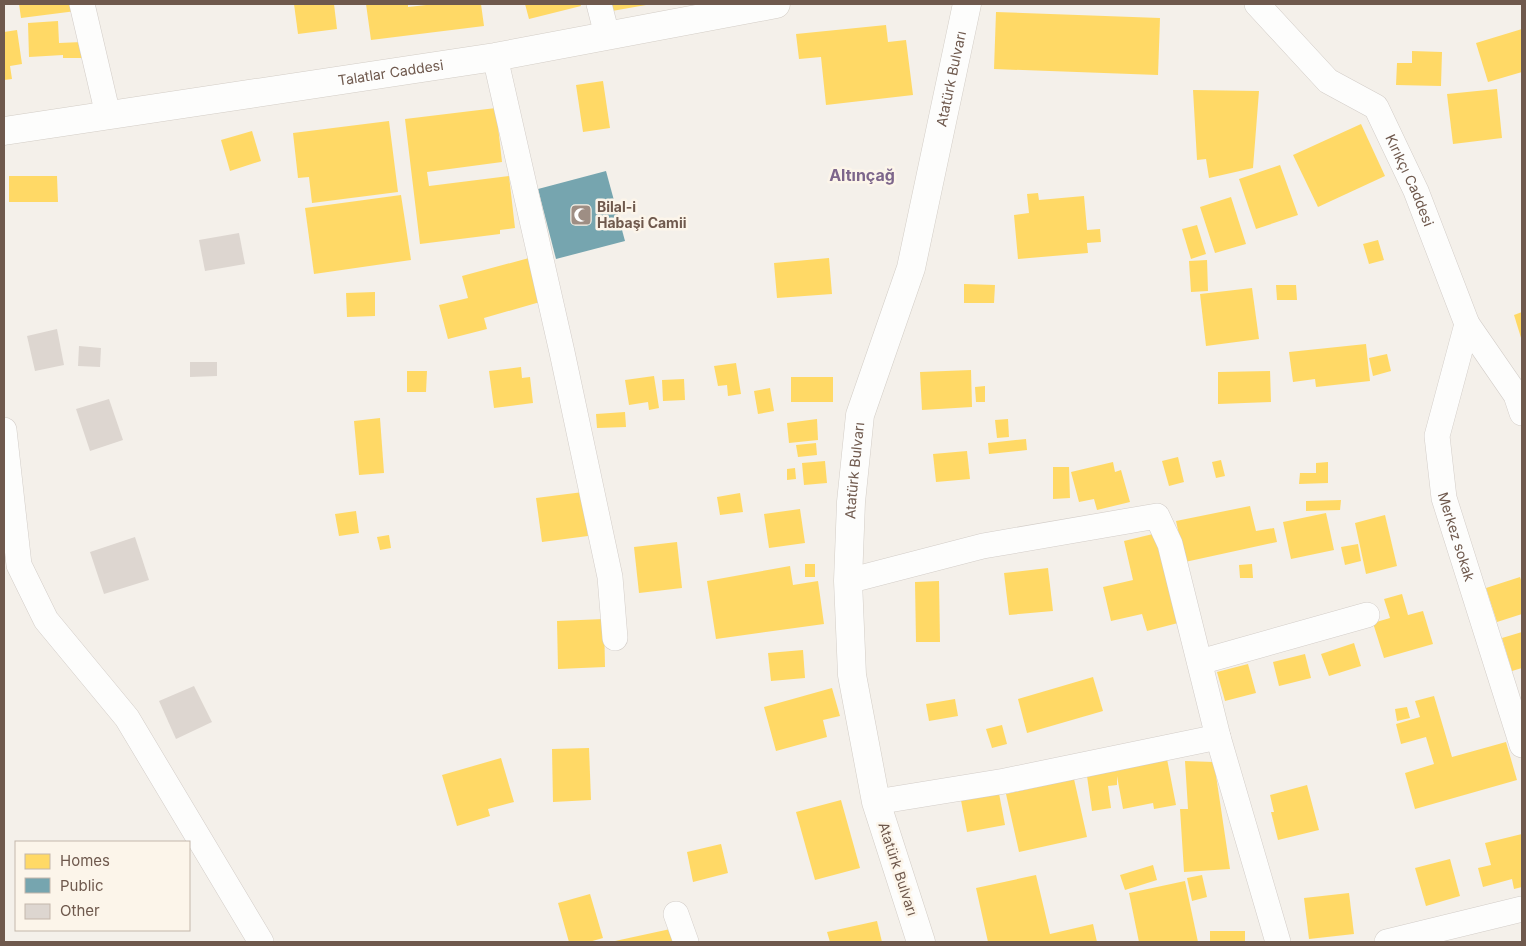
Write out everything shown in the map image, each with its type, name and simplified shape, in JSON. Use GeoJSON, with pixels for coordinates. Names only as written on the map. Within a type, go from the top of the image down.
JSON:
{"type":"FeatureCollection","features":[{"type":"Feature","properties":{"kind":"main road","name":"Talatlar Caddesi"},"geometry":{"type":"LineString","coordinates":[[4,131],[495,57],[776,4]]}},
{"type":"Feature","properties":{"kind":"main road","name":"Atatürk Bulvarı"},"geometry":{"type":"LineString","coordinates":[[921,942],[876,802],[852,675],[848,581],[851,502],[860,415],[911,268],[967,4]]}},
{"type":"Feature","properties":{"kind":"street"},"geometry":{"type":"LineString","coordinates":[[82,4],[108,115]]}},
{"type":"Feature","properties":{"kind":"street"},"geometry":{"type":"LineString","coordinates":[[599,4],[607,35]]}},
{"type":"Feature","properties":{"kind":"street","name":"Kırıkçı Caddesi"},"geometry":{"type":"LineString","coordinates":[[1257,4],[1328,81],[1376,107],[1416,191],[1467,324],[1520,400]]}},
{"type":"Feature","properties":{"kind":"street"},"geometry":{"type":"LineString","coordinates":[[495,57],[606,557],[616,638]]}},
{"type":"Feature","properties":{"kind":"street","name":"Merkez sokak"},"geometry":{"type":"LineString","coordinates":[[1467,324],[1437,436],[1444,498],[1522,745]]}},
{"type":"Feature","properties":{"kind":"street"},"geometry":{"type":"LineString","coordinates":[[4,430],[19,565],[46,620],[127,718],[261,942]]}},
{"type":"Feature","properties":{"kind":"street"},"geometry":{"type":"LineString","coordinates":[[848,581],[983,546],[1157,516],[1170,544],[1218,737],[1278,942]]}},
{"type":"Feature","properties":{"kind":"street"},"geometry":{"type":"LineString","coordinates":[[1200,662],[1367,615]]}},
{"type":"Feature","properties":{"kind":"street"},"geometry":{"type":"LineString","coordinates":[[876,802],[1005,782],[1218,737]]}},
{"type":"Feature","properties":{"kind":"street"},"geometry":{"type":"LineString","coordinates":[[1387,942],[1522,909]]}},
{"type":"Feature","properties":{"kind":"street"},"geometry":{"type":"LineString","coordinates":[[676,914],[686,942]]}},
{"type":"Feature","properties":{"kind":"building: Homes"},"geometry":{"type":"Polygon","coordinates":[[[19,4],[75,4],[76,11],[21,18],[19,4]]]}},
{"type":"Feature","properties":{"kind":"building: Homes"},"geometry":{"type":"Polygon","coordinates":[[[294,4],[334,4],[337,29],[298,34],[294,4]]]}},
{"type":"Feature","properties":{"kind":"building: Homes"},"geometry":{"type":"Polygon","coordinates":[[[366,4],[408,4],[408,7],[435,4],[481,4],[484,26],[371,40],[366,4]]]}},
{"type":"Feature","properties":{"kind":"building: Homes"},"geometry":{"type":"Polygon","coordinates":[[[525,4],[580,4],[581,6],[529,19],[525,4]]]}},
{"type":"Feature","properties":{"kind":"building: Homes"},"geometry":{"type":"Polygon","coordinates":[[[611,4],[646,4],[646,5],[612,11],[611,4]]]}},
{"type":"Feature","properties":{"kind":"building: Homes"},"geometry":{"type":"Polygon","coordinates":[[[996,12],[1160,18],[1158,75],[994,69],[996,12]]]}},
{"type":"Feature","properties":{"kind":"building: Homes"},"geometry":{"type":"Polygon","coordinates":[[[58,21],[59,43],[82,42],[83,58],[63,58],[63,55],[29,57],[28,23],[58,21]]]}},
{"type":"Feature","properties":{"kind":"building: Homes"},"geometry":{"type":"Polygon","coordinates":[[[886,25],[888,42],[906,40],[913,95],[826,105],[821,57],[799,59],[796,34],[886,25]]]}},
{"type":"Feature","properties":{"kind":"building: Homes"},"geometry":{"type":"Polygon","coordinates":[[[1522,29],[1522,72],[1488,82],[1476,43],[1522,29]]]}},
{"type":"Feature","properties":{"kind":"building: Homes"},"geometry":{"type":"Polygon","coordinates":[[[17,30],[22,64],[10,66],[12,79],[4,80],[4,32],[17,30]]]}},
{"type":"Feature","properties":{"kind":"building: Homes"},"geometry":{"type":"Polygon","coordinates":[[[1412,51],[1442,52],[1441,86],[1396,85],[1397,63],[1412,63],[1412,51]]]}},
{"type":"Feature","properties":{"kind":"building: Homes"},"geometry":{"type":"Polygon","coordinates":[[[603,81],[610,128],[583,132],[576,85],[603,81]]]}},
{"type":"Feature","properties":{"kind":"building: Homes"},"geometry":{"type":"Polygon","coordinates":[[[1497,89],[1502,138],[1453,144],[1447,94],[1497,89]]]}},
{"type":"Feature","properties":{"kind":"building: Homes"},"geometry":{"type":"Polygon","coordinates":[[[1193,90],[1259,91],[1253,168],[1209,178],[1206,159],[1197,160],[1193,90]]]}},
{"type":"Feature","properties":{"kind":"building: Homes"},"geometry":{"type":"Polygon","coordinates":[[[496,108],[502,162],[427,172],[429,186],[509,176],[515,228],[500,230],[500,234],[420,244],[405,119],[496,108]]]}},
{"type":"Feature","properties":{"kind":"building: Homes"},"geometry":{"type":"Polygon","coordinates":[[[389,121],[398,192],[312,203],[309,177],[298,178],[293,133],[389,121]]]}},
{"type":"Feature","properties":{"kind":"building: Homes"},"geometry":{"type":"Polygon","coordinates":[[[1361,124],[1385,176],[1318,207],[1293,155],[1361,124]]]}},
{"type":"Feature","properties":{"kind":"building: Homes"},"geometry":{"type":"Polygon","coordinates":[[[252,131],[261,161],[230,171],[221,140],[252,131]]]}},
{"type":"Feature","properties":{"kind":"building: Homes"},"geometry":{"type":"Polygon","coordinates":[[[1280,165],[1298,215],[1256,229],[1239,179],[1280,165]]]}},
{"type":"Feature","properties":{"kind":"building: Homes"},"geometry":{"type":"Polygon","coordinates":[[[9,176],[57,176],[58,202],[9,202],[9,176]]]}},
{"type":"Feature","properties":{"kind":"building: Homes"},"geometry":{"type":"Polygon","coordinates":[[[1038,193],[1039,200],[1084,196],[1087,230],[1100,229],[1101,242],[1087,243],[1088,253],[1018,259],[1014,215],[1029,213],[1027,194],[1038,193]]]}},
{"type":"Feature","properties":{"kind":"building: Homes"},"geometry":{"type":"Polygon","coordinates":[[[401,195],[411,260],[314,274],[305,208],[401,195]]]}},
{"type":"Feature","properties":{"kind":"building: Homes"},"geometry":{"type":"Polygon","coordinates":[[[1231,197],[1246,244],[1215,253],[1200,207],[1231,197]]]}},
{"type":"Feature","properties":{"kind":"building: Homes"},"geometry":{"type":"Polygon","coordinates":[[[1197,225],[1206,254],[1191,259],[1182,229],[1197,225]]]}},
{"type":"Feature","properties":{"kind":"building: Homes"},"geometry":{"type":"Polygon","coordinates":[[[1378,240],[1384,260],[1369,264],[1363,244],[1378,240]]]}},
{"type":"Feature","properties":{"kind":"building: Homes"},"geometry":{"type":"Polygon","coordinates":[[[529,258],[540,302],[484,318],[487,329],[448,339],[439,305],[468,298],[462,276],[529,258]]]}},
{"type":"Feature","properties":{"kind":"building: Homes"},"geometry":{"type":"Polygon","coordinates":[[[829,258],[832,294],[777,298],[774,263],[829,258]]]}},
{"type":"Feature","properties":{"kind":"building: Homes"},"geometry":{"type":"Polygon","coordinates":[[[1207,260],[1208,291],[1191,292],[1189,261],[1207,260]]]}},
{"type":"Feature","properties":{"kind":"building: Homes"},"geometry":{"type":"Polygon","coordinates":[[[964,284],[995,285],[994,303],[964,303],[964,284]]]}},
{"type":"Feature","properties":{"kind":"building: Homes"},"geometry":{"type":"Polygon","coordinates":[[[1276,285],[1296,285],[1297,300],[1277,300],[1276,285]]]}},
{"type":"Feature","properties":{"kind":"building: Homes"},"geometry":{"type":"Polygon","coordinates":[[[1252,288],[1259,339],[1206,346],[1200,294],[1252,288]]]}},
{"type":"Feature","properties":{"kind":"building: Homes"},"geometry":{"type":"Polygon","coordinates":[[[375,292],[375,316],[347,317],[346,293],[375,292]]]}},
{"type":"Feature","properties":{"kind":"building: Homes"},"geometry":{"type":"Polygon","coordinates":[[[1522,312],[1522,341],[1514,315],[1522,312]]]}},
{"type":"Feature","properties":{"kind":"building: Homes"},"geometry":{"type":"Polygon","coordinates":[[[1366,344],[1370,381],[1316,387],[1315,379],[1293,382],[1289,352],[1366,344]]]}},
{"type":"Feature","properties":{"kind":"building: Homes"},"geometry":{"type":"Polygon","coordinates":[[[1387,354],[1391,371],[1373,376],[1369,358],[1387,354]]]}},
{"type":"Feature","properties":{"kind":"building: Homes"},"geometry":{"type":"Polygon","coordinates":[[[736,363],[741,394],[728,396],[727,385],[718,386],[714,366],[736,363]]]}},
{"type":"Feature","properties":{"kind":"building: Homes"},"geometry":{"type":"Polygon","coordinates":[[[521,367],[522,378],[530,377],[533,403],[494,408],[489,371],[521,367]]]}},
{"type":"Feature","properties":{"kind":"building: Homes"},"geometry":{"type":"Polygon","coordinates":[[[971,370],[972,407],[922,410],[920,372],[971,370]]]}},
{"type":"Feature","properties":{"kind":"building: Homes"},"geometry":{"type":"Polygon","coordinates":[[[407,371],[427,371],[426,392],[407,392],[407,371]]]}},
{"type":"Feature","properties":{"kind":"building: Homes"},"geometry":{"type":"Polygon","coordinates":[[[1270,371],[1271,402],[1218,404],[1218,372],[1270,371]]]}},
{"type":"Feature","properties":{"kind":"building: Homes"},"geometry":{"type":"Polygon","coordinates":[[[654,376],[659,408],[649,410],[648,402],[629,405],[625,380],[654,376]]]}},
{"type":"Feature","properties":{"kind":"building: Homes"},"geometry":{"type":"Polygon","coordinates":[[[791,377],[833,377],[833,402],[791,402],[791,377]]]}},
{"type":"Feature","properties":{"kind":"building: Homes"},"geometry":{"type":"Polygon","coordinates":[[[684,379],[685,400],[663,401],[662,380],[684,379]]]}},
{"type":"Feature","properties":{"kind":"building: Homes"},"geometry":{"type":"Polygon","coordinates":[[[985,386],[985,402],[976,402],[975,387],[985,386]]]}},
{"type":"Feature","properties":{"kind":"building: Homes"},"geometry":{"type":"Polygon","coordinates":[[[770,388],[774,411],[758,414],[754,391],[770,388]]]}},
{"type":"Feature","properties":{"kind":"building: Homes"},"geometry":{"type":"Polygon","coordinates":[[[625,412],[626,427],[597,428],[596,414],[625,412]]]}},
{"type":"Feature","properties":{"kind":"building: Homes"},"geometry":{"type":"Polygon","coordinates":[[[380,418],[384,473],[359,475],[354,421],[380,418]]]}},
{"type":"Feature","properties":{"kind":"building: Homes"},"geometry":{"type":"Polygon","coordinates":[[[817,419],[818,440],[789,443],[787,423],[817,419]]]}},
{"type":"Feature","properties":{"kind":"building: Homes"},"geometry":{"type":"Polygon","coordinates":[[[1008,419],[1009,437],[997,438],[995,420],[1008,419]]]}},
{"type":"Feature","properties":{"kind":"building: Homes"},"geometry":{"type":"Polygon","coordinates":[[[1026,439],[1027,450],[989,454],[988,443],[1026,439]]]}},
{"type":"Feature","properties":{"kind":"building: Homes"},"geometry":{"type":"Polygon","coordinates":[[[816,443],[817,455],[798,457],[796,445],[816,443]]]}},
{"type":"Feature","properties":{"kind":"building: Homes"},"geometry":{"type":"Polygon","coordinates":[[[967,451],[970,479],[936,482],[933,454],[967,451]]]}},
{"type":"Feature","properties":{"kind":"building: Homes"},"geometry":{"type":"Polygon","coordinates":[[[1178,457],[1184,482],[1169,486],[1162,461],[1178,457]]]}},
{"type":"Feature","properties":{"kind":"building: Homes"},"geometry":{"type":"Polygon","coordinates":[[[1221,460],[1225,476],[1216,478],[1212,462],[1221,460]]]}},
{"type":"Feature","properties":{"kind":"building: Homes"},"geometry":{"type":"Polygon","coordinates":[[[825,461],[827,483],[804,485],[802,463],[825,461]]]}},
{"type":"Feature","properties":{"kind":"building: Homes"},"geometry":{"type":"Polygon","coordinates":[[[1113,462],[1115,472],[1121,470],[1130,502],[1097,510],[1094,499],[1079,502],[1071,472],[1113,462]]]}},
{"type":"Feature","properties":{"kind":"building: Homes"},"geometry":{"type":"Polygon","coordinates":[[[1328,462],[1328,483],[1299,484],[1300,473],[1316,473],[1316,463],[1328,462]]]}},
{"type":"Feature","properties":{"kind":"building: Homes"},"geometry":{"type":"Polygon","coordinates":[[[1053,467],[1069,467],[1070,498],[1053,499],[1053,467]]]}},
{"type":"Feature","properties":{"kind":"building: Homes"},"geometry":{"type":"Polygon","coordinates":[[[795,468],[796,479],[787,480],[787,469],[795,468]]]}},
{"type":"Feature","properties":{"kind":"building: Homes"},"geometry":{"type":"Polygon","coordinates":[[[583,492],[588,536],[542,542],[536,498],[583,492]]]}},
{"type":"Feature","properties":{"kind":"building: Homes"},"geometry":{"type":"Polygon","coordinates":[[[740,493],[743,512],[720,515],[717,497],[740,493]]]}},
{"type":"Feature","properties":{"kind":"building: Homes"},"geometry":{"type":"Polygon","coordinates":[[[1341,500],[1340,510],[1306,511],[1306,501],[1341,500]]]}},
{"type":"Feature","properties":{"kind":"building: Homes"},"geometry":{"type":"Polygon","coordinates":[[[1250,506],[1256,531],[1274,528],[1277,542],[1185,562],[1176,521],[1250,506]]]}},
{"type":"Feature","properties":{"kind":"building: Homes"},"geometry":{"type":"Polygon","coordinates":[[[800,509],[805,543],[769,548],[764,514],[800,509]]]}},
{"type":"Feature","properties":{"kind":"building: Homes"},"geometry":{"type":"Polygon","coordinates":[[[356,511],[359,533],[339,536],[335,514],[356,511]]]}},
{"type":"Feature","properties":{"kind":"building: Homes"},"geometry":{"type":"Polygon","coordinates":[[[1326,513],[1334,550],[1291,559],[1283,522],[1326,513]]]}},
{"type":"Feature","properties":{"kind":"building: Homes"},"geometry":{"type":"Polygon","coordinates":[[[1385,515],[1397,566],[1366,574],[1355,523],[1385,515]]]}},
{"type":"Feature","properties":{"kind":"building: Homes"},"geometry":{"type":"Polygon","coordinates":[[[1157,533],[1178,623],[1147,631],[1142,614],[1111,621],[1103,587],[1133,580],[1124,541],[1157,533]]]}},
{"type":"Feature","properties":{"kind":"building: Homes"},"geometry":{"type":"Polygon","coordinates":[[[389,535],[391,548],[380,550],[377,537],[389,535]]]}},
{"type":"Feature","properties":{"kind":"building: Homes"},"geometry":{"type":"Polygon","coordinates":[[[677,542],[682,588],[639,593],[634,547],[677,542]]]}},
{"type":"Feature","properties":{"kind":"building: Homes"},"geometry":{"type":"Polygon","coordinates":[[[1358,544],[1361,561],[1345,565],[1341,547],[1358,544]]]}},
{"type":"Feature","properties":{"kind":"building: Homes"},"geometry":{"type":"Polygon","coordinates":[[[805,564],[815,564],[815,577],[805,577],[805,564]]]}},
{"type":"Feature","properties":{"kind":"building: Homes"},"geometry":{"type":"Polygon","coordinates":[[[1252,564],[1253,578],[1240,578],[1239,565],[1252,564]]]}},
{"type":"Feature","properties":{"kind":"building: Homes"},"geometry":{"type":"Polygon","coordinates":[[[790,566],[793,585],[818,581],[824,624],[716,639],[707,581],[790,566]]]}},
{"type":"Feature","properties":{"kind":"building: Homes"},"geometry":{"type":"Polygon","coordinates":[[[1048,568],[1053,611],[1009,615],[1004,573],[1048,568]]]}},
{"type":"Feature","properties":{"kind":"building: Homes"},"geometry":{"type":"Polygon","coordinates":[[[1520,577],[1522,583],[1522,614],[1497,622],[1486,588],[1520,577]]]}},
{"type":"Feature","properties":{"kind":"building: Homes"},"geometry":{"type":"Polygon","coordinates":[[[939,581],[940,642],[916,642],[915,582],[939,581]]]}},
{"type":"Feature","properties":{"kind":"building: Homes"},"geometry":{"type":"Polygon","coordinates":[[[1402,594],[1408,615],[1423,611],[1433,644],[1384,658],[1373,623],[1390,618],[1384,599],[1402,594]]]}},
{"type":"Feature","properties":{"kind":"building: Homes"},"geometry":{"type":"Polygon","coordinates":[[[604,619],[605,667],[558,669],[557,621],[604,619]]]}},
{"type":"Feature","properties":{"kind":"building: Homes"},"geometry":{"type":"Polygon","coordinates":[[[1522,632],[1522,668],[1512,671],[1502,638],[1522,632]]]}},
{"type":"Feature","properties":{"kind":"building: Homes"},"geometry":{"type":"Polygon","coordinates":[[[1354,643],[1361,666],[1329,676],[1321,654],[1354,643]]]}},
{"type":"Feature","properties":{"kind":"building: Homes"},"geometry":{"type":"Polygon","coordinates":[[[803,650],[805,678],[771,681],[768,653],[803,650]]]}},
{"type":"Feature","properties":{"kind":"building: Homes"},"geometry":{"type":"Polygon","coordinates":[[[1305,654],[1311,678],[1279,686],[1273,662],[1305,654]]]}},
{"type":"Feature","properties":{"kind":"building: Homes"},"geometry":{"type":"Polygon","coordinates":[[[1248,664],[1256,693],[1225,701],[1217,672],[1248,664]]]}},
{"type":"Feature","properties":{"kind":"building: Homes"},"geometry":{"type":"Polygon","coordinates":[[[1093,677],[1103,711],[1027,733],[1018,699],[1093,677]]]}},
{"type":"Feature","properties":{"kind":"building: Homes"},"geometry":{"type":"Polygon","coordinates":[[[832,688],[840,716],[823,720],[827,737],[776,751],[764,707],[832,688]]]}},
{"type":"Feature","properties":{"kind":"building: Homes"},"geometry":{"type":"Polygon","coordinates":[[[1434,696],[1452,757],[1506,742],[1517,780],[1415,809],[1405,773],[1434,764],[1426,737],[1401,744],[1396,724],[1420,717],[1415,701],[1434,696]]]}},
{"type":"Feature","properties":{"kind":"building: Homes"},"geometry":{"type":"Polygon","coordinates":[[[955,699],[958,716],[929,721],[926,704],[955,699]]]}},
{"type":"Feature","properties":{"kind":"building: Homes"},"geometry":{"type":"Polygon","coordinates":[[[1407,707],[1410,718],[1397,721],[1395,709],[1407,707]]]}},
{"type":"Feature","properties":{"kind":"building: Homes"},"geometry":{"type":"Polygon","coordinates":[[[1002,725],[1007,744],[992,748],[986,729],[1002,725]]]}},
{"type":"Feature","properties":{"kind":"building: Homes"},"geometry":{"type":"Polygon","coordinates":[[[589,748],[591,800],[553,802],[552,749],[589,748]]]}},
{"type":"Feature","properties":{"kind":"building: Homes"},"geometry":{"type":"Polygon","coordinates":[[[501,758],[514,802],[488,809],[490,816],[457,826],[442,775],[501,758]]]}},
{"type":"Feature","properties":{"kind":"building: Homes"},"geometry":{"type":"Polygon","coordinates":[[[1167,759],[1176,805],[1154,809],[1153,803],[1123,809],[1117,776],[1117,785],[1108,786],[1111,808],[1092,811],[1087,776],[1116,771],[1115,768],[1167,759]]]}},
{"type":"Feature","properties":{"kind":"building: Homes"},"geometry":{"type":"Polygon","coordinates":[[[1185,761],[1214,762],[1230,869],[1184,872],[1180,809],[1188,809],[1185,761]]]}},
{"type":"Feature","properties":{"kind":"building: Homes"},"geometry":{"type":"Polygon","coordinates":[[[1074,779],[1087,837],[1019,852],[1006,794],[1074,779]]]}},
{"type":"Feature","properties":{"kind":"building: Homes"},"geometry":{"type":"Polygon","coordinates":[[[1307,785],[1319,830],[1278,840],[1271,812],[1274,812],[1270,795],[1307,785]]]}},
{"type":"Feature","properties":{"kind":"building: Homes"},"geometry":{"type":"Polygon","coordinates":[[[998,788],[1005,825],[967,832],[960,795],[998,788]]]}},
{"type":"Feature","properties":{"kind":"building: Homes"},"geometry":{"type":"Polygon","coordinates":[[[841,800],[860,868],[815,880],[796,812],[841,800]]]}},
{"type":"Feature","properties":{"kind":"building: Homes"},"geometry":{"type":"Polygon","coordinates":[[[1522,834],[1522,887],[1514,889],[1512,879],[1483,887],[1478,868],[1491,865],[1485,843],[1522,834]]]}},
{"type":"Feature","properties":{"kind":"building: Homes"},"geometry":{"type":"Polygon","coordinates":[[[721,844],[728,873],[693,882],[687,852],[721,844]]]}},
{"type":"Feature","properties":{"kind":"building: Homes"},"geometry":{"type":"Polygon","coordinates":[[[1450,859],[1460,896],[1426,906],[1415,868],[1450,859]]]}},
{"type":"Feature","properties":{"kind":"building: Homes"},"geometry":{"type":"Polygon","coordinates":[[[1153,865],[1157,880],[1125,890],[1120,875],[1153,865]]]}},
{"type":"Feature","properties":{"kind":"building: Homes"},"geometry":{"type":"Polygon","coordinates":[[[1036,875],[1050,934],[1093,924],[1097,942],[988,942],[976,888],[1036,875]]]}},
{"type":"Feature","properties":{"kind":"building: Homes"},"geometry":{"type":"Polygon","coordinates":[[[1202,875],[1207,897],[1192,901],[1187,878],[1202,875]]]}},
{"type":"Feature","properties":{"kind":"building: Homes"},"geometry":{"type":"Polygon","coordinates":[[[1185,881],[1198,942],[1139,942],[1129,893],[1185,881]]]}},
{"type":"Feature","properties":{"kind":"building: Homes"},"geometry":{"type":"Polygon","coordinates":[[[1349,893],[1354,934],[1309,939],[1304,898],[1349,893]]]}},
{"type":"Feature","properties":{"kind":"building: Homes"},"geometry":{"type":"Polygon","coordinates":[[[590,894],[603,938],[589,942],[569,942],[558,903],[590,894]]]}},
{"type":"Feature","properties":{"kind":"building: Homes"},"geometry":{"type":"Polygon","coordinates":[[[877,921],[882,942],[830,942],[827,932],[877,921]]]}},
{"type":"Feature","properties":{"kind":"building: Homes"},"geometry":{"type":"Polygon","coordinates":[[[675,928],[678,942],[615,942],[615,941],[675,928]]]}},
{"type":"Feature","properties":{"kind":"building: Homes"},"geometry":{"type":"Polygon","coordinates":[[[1210,931],[1245,931],[1245,942],[1210,942],[1210,931]]]}},
{"type":"Feature","properties":{"kind":"building: Public","name":"Bilal-i Habaşi Camii"},"geometry":{"type":"Polygon","coordinates":[[[606,171],[625,241],[556,259],[538,189],[606,171]]]}},
{"type":"Feature","properties":{"kind":"building: Other"},"geometry":{"type":"Polygon","coordinates":[[[239,233],[245,264],[205,271],[199,240],[239,233]]]}},
{"type":"Feature","properties":{"kind":"building: Other"},"geometry":{"type":"Polygon","coordinates":[[[57,329],[64,365],[35,371],[27,336],[57,329]]]}},
{"type":"Feature","properties":{"kind":"building: Other"},"geometry":{"type":"Polygon","coordinates":[[[79,346],[101,348],[100,367],[78,366],[79,346]]]}},
{"type":"Feature","properties":{"kind":"building: Other"},"geometry":{"type":"Polygon","coordinates":[[[190,362],[217,362],[217,376],[190,377],[190,362]]]}},
{"type":"Feature","properties":{"kind":"building: Other"},"geometry":{"type":"Polygon","coordinates":[[[109,399],[123,440],[90,451],[76,409],[109,399]]]}},
{"type":"Feature","properties":{"kind":"building: Other"},"geometry":{"type":"Polygon","coordinates":[[[135,537],[149,580],[104,594],[90,552],[135,537]]]}},
{"type":"Feature","properties":{"kind":"building: Other"},"geometry":{"type":"Polygon","coordinates":[[[194,686],[212,722],[176,739],[159,701],[194,686]]]}},
{"type":"Feature","properties":{"kind":"place","name":"Bilal-i Habaşi Camii"},"geometry":{"type":"Point","coordinates":[581,215]}},
{"type":"Feature","properties":{"kind":"district","name":"Altınçağ"},"geometry":{"type":"Point","coordinates":[862,175]}}]}
